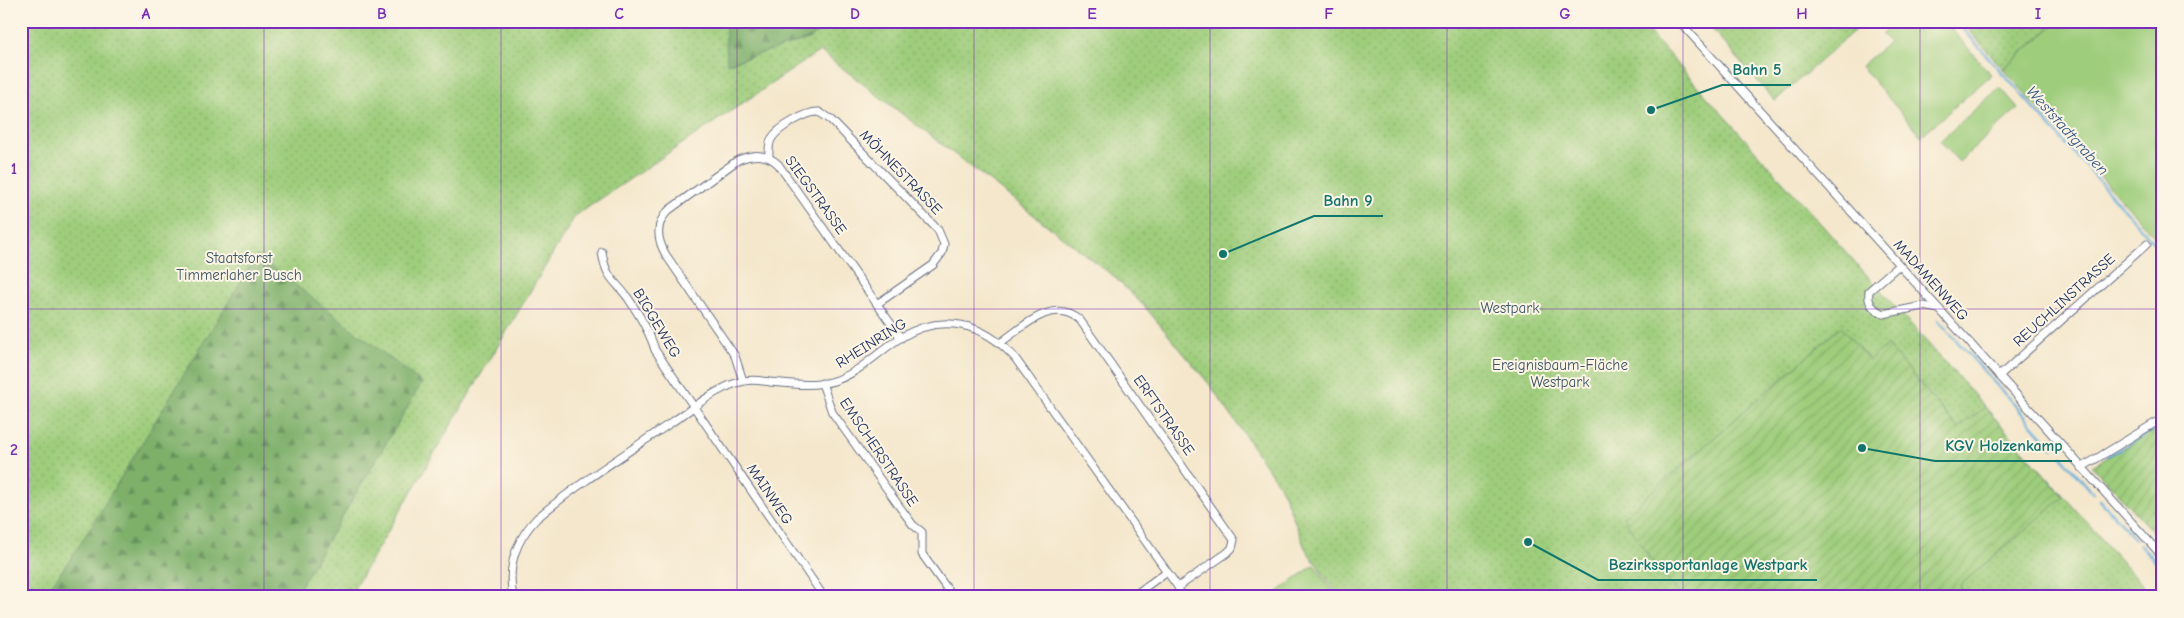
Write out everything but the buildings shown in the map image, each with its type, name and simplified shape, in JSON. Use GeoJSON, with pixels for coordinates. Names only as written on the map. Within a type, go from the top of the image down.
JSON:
{"type":"FeatureCollection","features":[{"type":"Feature","properties":{"kind":"street","name":"MADAMENWEG"},"geometry":{"type":"LineString","coordinates":[[1680,21],[2163,557]]}},
{"type":"Feature","properties":{"kind":"street","name":"MÖHNESTRASSE"},"geometry":{"type":"LineString","coordinates":[[769,157],[770,144],[775,134],[808,113],[819,112],[831,120],[938,230],[944,244],[938,259],[877,304]]}},
{"type":"Feature","properties":{"kind":"street","name":"SIEGSTRASSE"},"geometry":{"type":"LineString","coordinates":[[743,381],[735,356],[666,255],[661,246],[658,231],[660,221],[669,210],[738,160],[759,155],[769,157],[778,164],[901,338]]}},
{"type":"Feature","properties":{"kind":"street","name":"REUCHLINSTRASSE"},"geometry":{"type":"LineString","coordinates":[[1999,376],[2148,244]]}},
{"type":"Feature","properties":{"kind":"street","name":"BIGGEWEG"},"geometry":{"type":"LineString","coordinates":[[602,252],[607,275],[629,300],[651,337],[655,350],[694,408]]}},
{"type":"Feature","properties":{"kind":"street"},"geometry":{"type":"LineString","coordinates":[[1899,264],[1869,291],[1868,297],[1872,306],[1883,314],[1923,306],[1939,309]]}},
{"type":"Feature","properties":{"kind":"street","name":"ERFTSTRASSE"},"geometry":{"type":"LineString","coordinates":[[1000,343],[1033,320],[1052,311],[1069,313],[1080,320],[1230,531],[1234,540],[1232,548],[1227,553],[1178,587]]}},
{"type":"Feature","properties":{"kind":"street","name":"RHEINRING"},"geometry":{"type":"LineString","coordinates":[[513,597],[510,573],[513,556],[530,525],[544,512],[724,388],[743,381],[822,383],[836,381],[901,338],[926,327],[950,324],[976,328],[1000,343],[1021,366],[1178,587],[1182,597]]}},
{"type":"Feature","properties":{"kind":"street","name":"EMSCHERSTRASSE"},"geometry":{"type":"LineString","coordinates":[[822,383],[832,412],[913,525],[922,532],[922,554],[953,597]]}},
{"type":"Feature","properties":{"kind":"street","name":"MAINWEG"},"geometry":{"type":"LineString","coordinates":[[694,408],[824,597]]}},
{"type":"Feature","properties":{"kind":"street"},"geometry":{"type":"LineString","coordinates":[[2081,468],[2097,456],[2163,418]]}},
{"type":"Feature","properties":{"kind":"street"},"geometry":{"type":"LineString","coordinates":[[1132,597],[1166,572]]}},
{"type":"Feature","properties":{"kind":"green space","name":"Staatsforst Timmerlaher Busch"},"geometry":{"type":"Polygon","coordinates":[[[21,21],[470,303],[294,597],[43,597],[76,551],[21,21]]]}},
{"type":"Feature","properties":{"kind":"green space","name":"Westpark"},"geometry":{"type":"Polygon","coordinates":[[[21,21],[725,21],[727,64],[808,39],[837,21],[1639,21],[2153,597],[1339,597],[1305,548],[1282,489],[1210,385],[1145,307],[1112,275],[820,51],[575,216],[349,597],[294,597],[422,383],[257,255],[76,551],[43,597],[21,597],[21,21]]]}},
{"type":"Feature","properties":{"kind":"green space"},"geometry":{"type":"Polygon","coordinates":[[[725,21],[837,21],[808,39],[726,65],[725,21]]]}},
{"type":"Feature","properties":{"kind":"green space"},"geometry":{"type":"Polygon","coordinates":[[[1705,21],[1865,21],[1775,101],[1705,21]]]}},
{"type":"Feature","properties":{"kind":"green space"},"geometry":{"type":"Polygon","coordinates":[[[1896,21],[1945,21],[1991,75],[1921,136],[1861,66],[1889,42],[1882,34],[1896,21]]]}},
{"type":"Feature","properties":{"kind":"green space"},"geometry":{"type":"Polygon","coordinates":[[[1961,21],[2058,21],[2003,69],[1961,21]]]}},
{"type":"Feature","properties":{"kind":"green space"},"geometry":{"type":"Polygon","coordinates":[[[2058,21],[2160,21],[2163,24],[2163,246],[2003,69],[2058,21]]]}},
{"type":"Feature","properties":{"kind":"green space"},"geometry":{"type":"Polygon","coordinates":[[[2000,87],[2018,108],[1959,162],[1940,141],[2000,87]]]}},
{"type":"Feature","properties":{"kind":"green space"},"geometry":{"type":"Polygon","coordinates":[[[1841,327],[1869,360],[1887,345],[1958,428],[1985,407],[2064,497],[1960,585],[1964,597],[1682,597],[1655,566],[1623,517],[1841,327]]]}},
{"type":"Feature","properties":{"kind":"green space"},"geometry":{"type":"Polygon","coordinates":[[[2163,426],[2163,543],[2092,466],[2163,426]]]}},
{"type":"Feature","properties":{"kind":"green space"},"geometry":{"type":"Polygon","coordinates":[[[1314,565],[1337,597],[1271,597],[1314,565]]]}},
{"type":"Feature","properties":{"kind":"waterway","name":"Weststadtgraben"},"geometry":{"type":"LineString","coordinates":[[1956,21],[2163,253]]}},
{"type":"Feature","properties":{"kind":"waterway"},"geometry":{"type":"LineString","coordinates":[[1938,320],[2053,448]]}},
{"type":"Feature","properties":{"kind":"waterway"},"geometry":{"type":"LineString","coordinates":[[2107,456],[2163,425]]}},
{"type":"Feature","properties":{"kind":"waterway"},"geometry":{"type":"LineString","coordinates":[[2062,457],[2093,493]]}},
{"type":"Feature","properties":{"kind":"waterway"},"geometry":{"type":"LineString","coordinates":[[2100,500],[2135,539]]}},
{"type":"Feature","properties":{"kind":"waterway"},"geometry":{"type":"LineString","coordinates":[[2139,544],[2163,570]]}},
{"type":"Feature","properties":{"kind":"place","name":"Bahn 5"},"geometry":{"type":"Point","coordinates":[1651,110]}},
{"type":"Feature","properties":{"kind":"place","name":"Bahn 9"},"geometry":{"type":"Point","coordinates":[1223,254]}},
{"type":"Feature","properties":{"kind":"place","name":"KGV Holzenkamp"},"geometry":{"type":"Point","coordinates":[1862,448]}},
{"type":"Feature","properties":{"kind":"place","name":"Bezirkssportanlage Westpark"},"geometry":{"type":"Point","coordinates":[1528,542]}},
{"type":"Feature","properties":{"kind":"park label","name":"Ereignisbaum-Fläche Westpark"},"geometry":{"type":"Point","coordinates":[1560,374]}}]}
